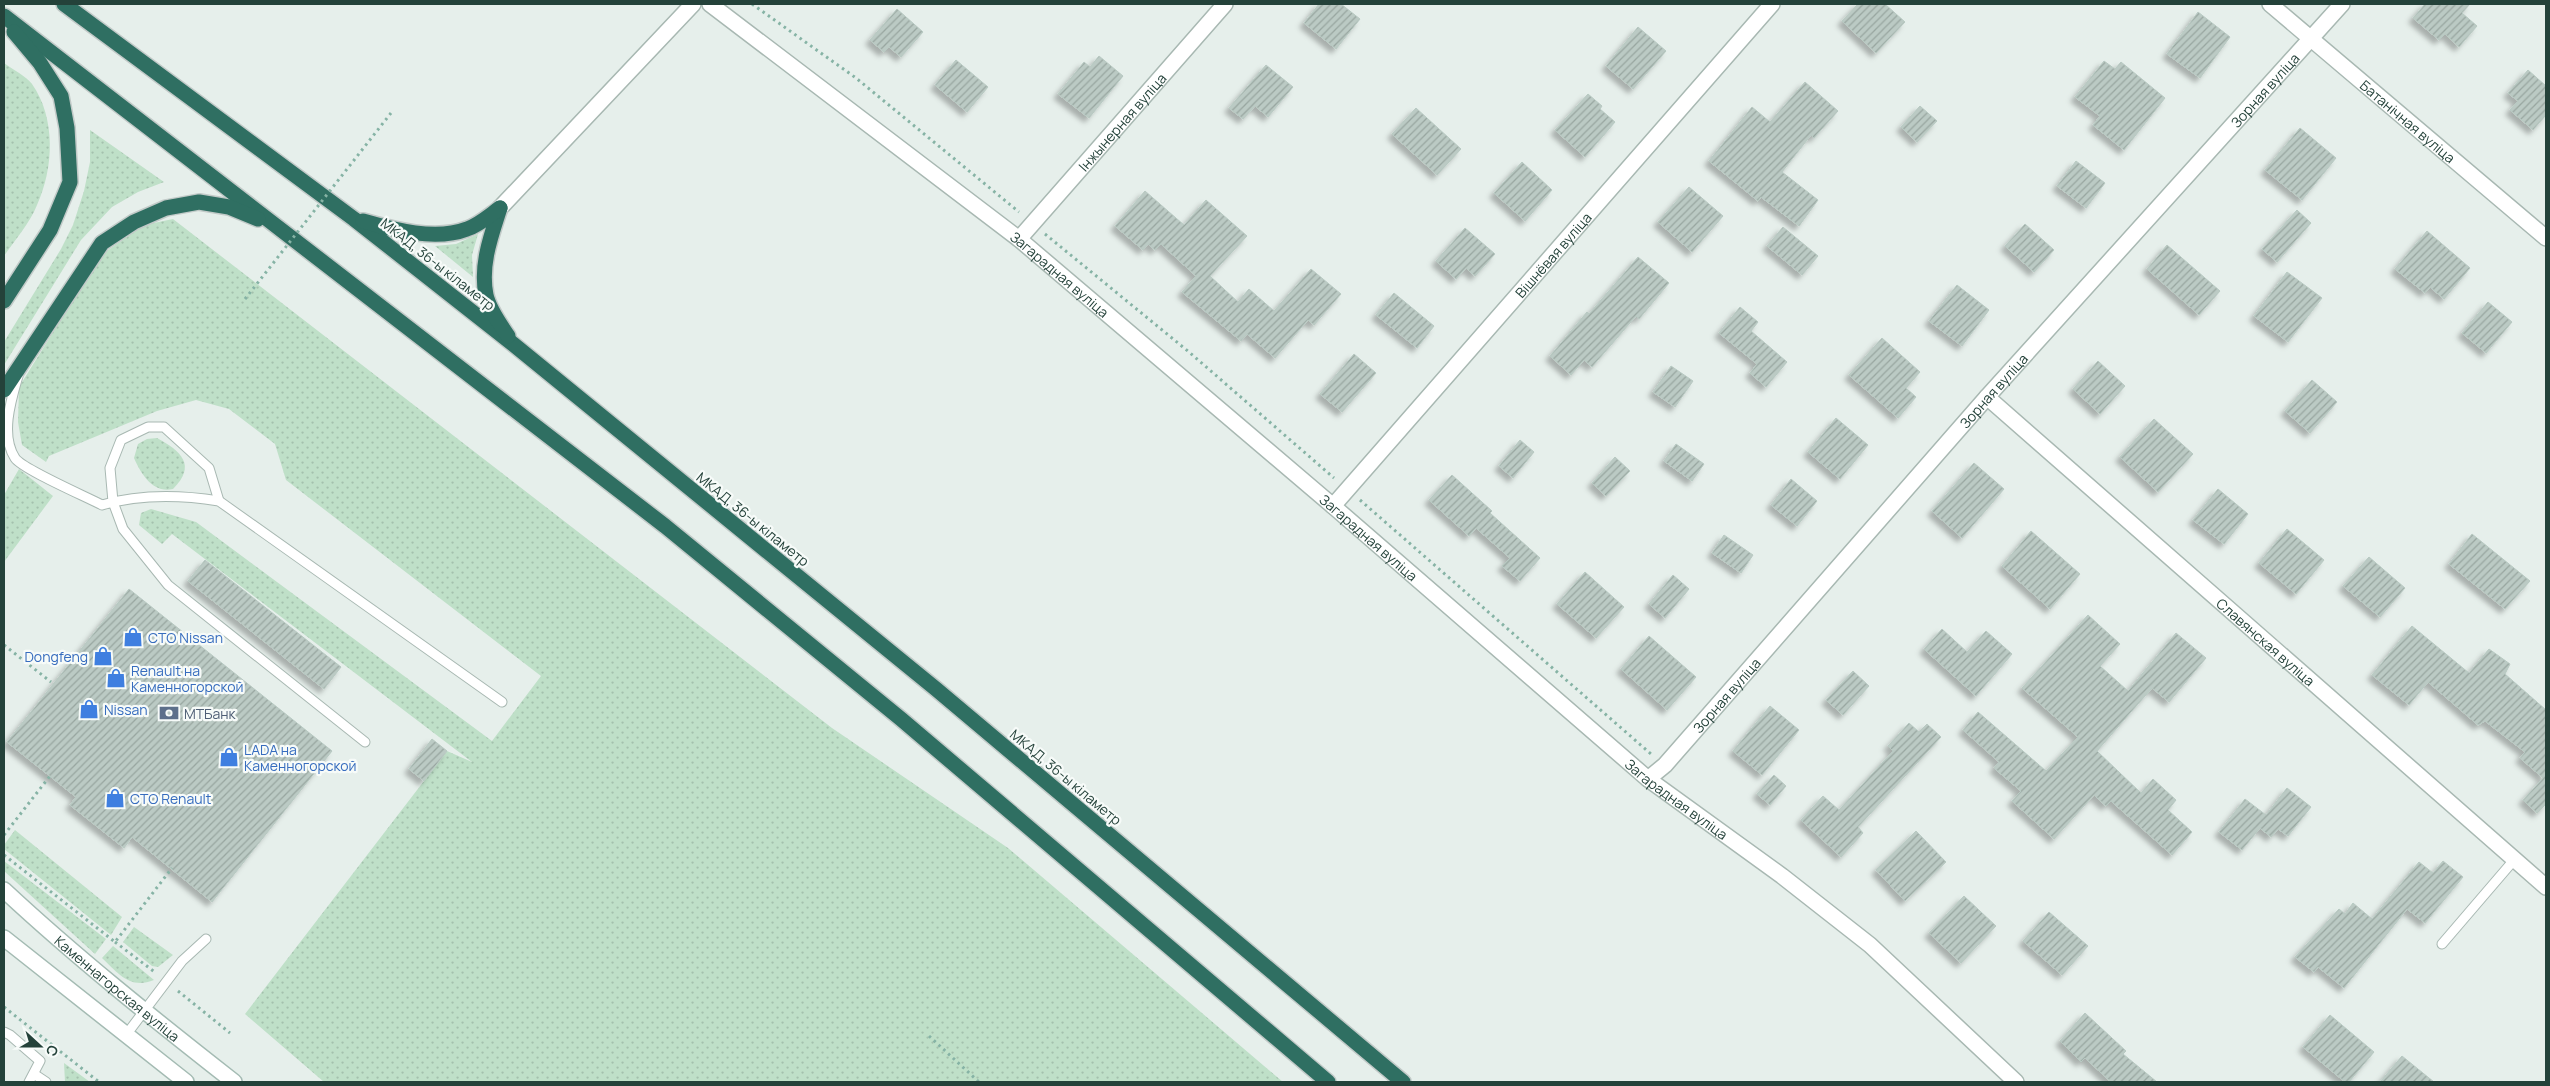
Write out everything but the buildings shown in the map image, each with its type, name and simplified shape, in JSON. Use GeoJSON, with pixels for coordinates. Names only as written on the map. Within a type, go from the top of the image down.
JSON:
{"type":"FeatureCollection","features":[{"type":"Feature","properties":{"kind":"highway","name":"МКАД, 36-ы кіламетр"},"geometry":{"type":"LineString","coordinates":[[64,4],[354,219],[513,344],[936,689],[1403,1082]]}},
{"type":"Feature","properties":{"kind":"highway"},"geometry":{"type":"LineString","coordinates":[[4,18],[665,526],[901,720],[1328,1082]]}},
{"type":"Feature","properties":{"kind":"highway"},"geometry":{"type":"LineString","coordinates":[[4,18],[40,63],[61,96],[67,128],[70,182],[50,230],[4,302]]}},
{"type":"Feature","properties":{"kind":"highway"},"geometry":{"type":"LineString","coordinates":[[4,390],[102,243],[134,222],[166,208],[199,202],[228,207],[278,227]]}},
{"type":"Feature","properties":{"kind":"highway"},"geometry":{"type":"LineString","coordinates":[[354,219],[379,226],[442,234],[468,229],[500,208]]}},
{"type":"Feature","properties":{"kind":"highway"},"geometry":{"type":"LineString","coordinates":[[500,208],[489,242],[484,269],[486,296],[513,344]]}},
{"type":"Feature","properties":{"kind":"street"},"geometry":{"type":"LineString","coordinates":[[500,208],[693,4]]}},
{"type":"Feature","properties":{"kind":"street","name":"Загарадная вуліца"},"geometry":{"type":"LineString","coordinates":[[710,4],[1019,239],[1333,506],[1648,779],[1782,876],[1870,945],[2016,1082]]}},
{"type":"Feature","properties":{"kind":"street","name":"Інжынерная вуліца"},"geometry":{"type":"LineString","coordinates":[[1019,239],[1226,4]]}},
{"type":"Feature","properties":{"kind":"street","name":"Вішнёвая вуліца"},"geometry":{"type":"LineString","coordinates":[[1333,506],[1772,4]]}},
{"type":"Feature","properties":{"kind":"street","name":"Батанічная вуліца"},"geometry":{"type":"LineString","coordinates":[[2270,4],[2546,238]]}},
{"type":"Feature","properties":{"kind":"street","name":"Зорная вуліца"},"geometry":{"type":"LineString","coordinates":[[1648,779],[1665,765],[1987,397],[2342,4]]}},
{"type":"Feature","properties":{"kind":"street","name":"Славянская вуліца"},"geometry":{"type":"LineString","coordinates":[[1987,397],[2546,887]]}},
{"type":"Feature","properties":{"kind":"street","name":"Каменнагорская вуліца"},"geometry":{"type":"LineString","coordinates":[[4,890],[50,932],[234,1082]]}},
{"type":"Feature","properties":{"kind":"street"},"geometry":{"type":"LineString","coordinates":[[4,938],[186,1082]]}},
{"type":"Feature","properties":{"kind":"lane"},"geometry":{"type":"LineString","coordinates":[[23,362],[10,403],[9,445],[16,460],[102,505],[127,498],[188,496],[219,501],[502,702]]}},
{"type":"Feature","properties":{"kind":"lane"},"geometry":{"type":"LineString","coordinates":[[219,501],[209,468],[164,428],[148,427],[121,440],[110,468],[113,502],[123,529],[168,585],[365,742]]}},
{"type":"Feature","properties":{"kind":"lane"},"geometry":{"type":"LineString","coordinates":[[2442,944],[2514,860]]}},
{"type":"Feature","properties":{"kind":"lane"},"geometry":{"type":"LineString","coordinates":[[126,1035],[182,961],[206,939]]}},
{"type":"Feature","properties":{"kind":"lane"},"geometry":{"type":"LineString","coordinates":[[4,1032],[40,1061],[31,1078],[46,1082]]}},
{"type":"Feature","properties":{"kind":"path"},"geometry":{"type":"LineString","coordinates":[[245,299],[391,113]]}},
{"type":"Feature","properties":{"kind":"path"},"geometry":{"type":"LineString","coordinates":[[4,645],[51,682]]}},
{"type":"Feature","properties":{"kind":"path"},"geometry":{"type":"LineString","coordinates":[[4,836],[50,776]]}},
{"type":"Feature","properties":{"kind":"path"},"geometry":{"type":"LineString","coordinates":[[4,855],[115,942],[172,868]]}},
{"type":"Feature","properties":{"kind":"path"},"geometry":{"type":"LineString","coordinates":[[4,1007],[99,1082]]}},
{"type":"Feature","properties":{"kind":"path"},"geometry":{"type":"LineString","coordinates":[[929,1036],[979,1082]]}},
{"type":"Feature","properties":{"kind":"green space"},"geometry":{"type":"Polygon","coordinates":[[[4,63],[23,75],[32,84],[40,97],[49,127],[50,143],[47,175],[43,191],[34,212],[4,256],[4,63]]]}},
{"type":"Feature","properties":{"kind":"green space"},"geometry":{"type":"Polygon","coordinates":[[[90,130],[164,182],[138,192],[112,207],[81,240],[4,365],[4,342],[61,249],[73,225],[84,191],[90,162],[90,130]]]}},
{"type":"Feature","properties":{"kind":"green space"},"geometry":{"type":"Polygon","coordinates":[[[173,219],[832,728],[1008,848],[1283,1082],[324,1082],[245,1014],[447,751],[472,762],[172,534],[162,544],[139,525],[141,513],[151,509],[196,522],[492,741],[541,676],[286,480],[275,444],[229,409],[196,400],[157,411],[49,456],[46,462],[22,445],[18,422],[19,387],[101,255],[144,225],[173,219]]]}},
{"type":"Feature","properties":{"kind":"green space"},"geometry":{"type":"Polygon","coordinates":[[[478,234],[472,255],[473,277],[435,246],[456,244],[478,234]]]}},
{"type":"Feature","properties":{"kind":"green space"},"geometry":{"type":"Polygon","coordinates":[[[157,438],[173,448],[183,459],[184,473],[173,489],[159,489],[154,486],[144,476],[134,458],[138,444],[147,439],[157,438]]]}},
{"type":"Feature","properties":{"kind":"green space"},"geometry":{"type":"Polygon","coordinates":[[[19,469],[53,496],[4,562],[4,495],[19,469]]]}},
{"type":"Feature","properties":{"kind":"green space"},"geometry":{"type":"Polygon","coordinates":[[[15,830],[122,917],[111,935],[4,849],[4,845],[15,830]]]}},
{"type":"Feature","properties":{"kind":"green space"},"geometry":{"type":"Polygon","coordinates":[[[4,861],[106,939],[95,954],[4,871],[4,861]]]}},
{"type":"Feature","properties":{"kind":"green space"},"geometry":{"type":"Polygon","coordinates":[[[134,927],[173,955],[158,967],[152,966],[123,942],[134,927]]]}},
{"type":"Feature","properties":{"kind":"green space"},"geometry":{"type":"Polygon","coordinates":[[[113,946],[154,980],[138,983],[119,974],[102,958],[113,946]]]}},
{"type":"Feature","properties":{"kind":"green space"},"geometry":{"type":"Polygon","coordinates":[[[64,1063],[90,1082],[65,1082],[64,1063]]]}},
{"type":"Feature","properties":{"kind":"place","name":"СТО Nissan"},"geometry":{"type":"Point","coordinates":[133,637]}},
{"type":"Feature","properties":{"kind":"place","name":"Dongfeng"},"geometry":{"type":"Point","coordinates":[103,656]}},
{"type":"Feature","properties":{"kind":"place","name":"Renault на Каменногорской"},"geometry":{"type":"Point","coordinates":[116,678]}},
{"type":"Feature","properties":{"kind":"place","name":"Nissan"},"geometry":{"type":"Point","coordinates":[89,709]}},
{"type":"Feature","properties":{"kind":"place","name":"МТБанк"},"geometry":{"type":"Point","coordinates":[169,713]}},
{"type":"Feature","properties":{"kind":"place","name":"LADA на Каменногорской"},"geometry":{"type":"Point","coordinates":[229,757]}},
{"type":"Feature","properties":{"kind":"place","name":"СТО Renault"},"geometry":{"type":"Point","coordinates":[115,798]}}]}
